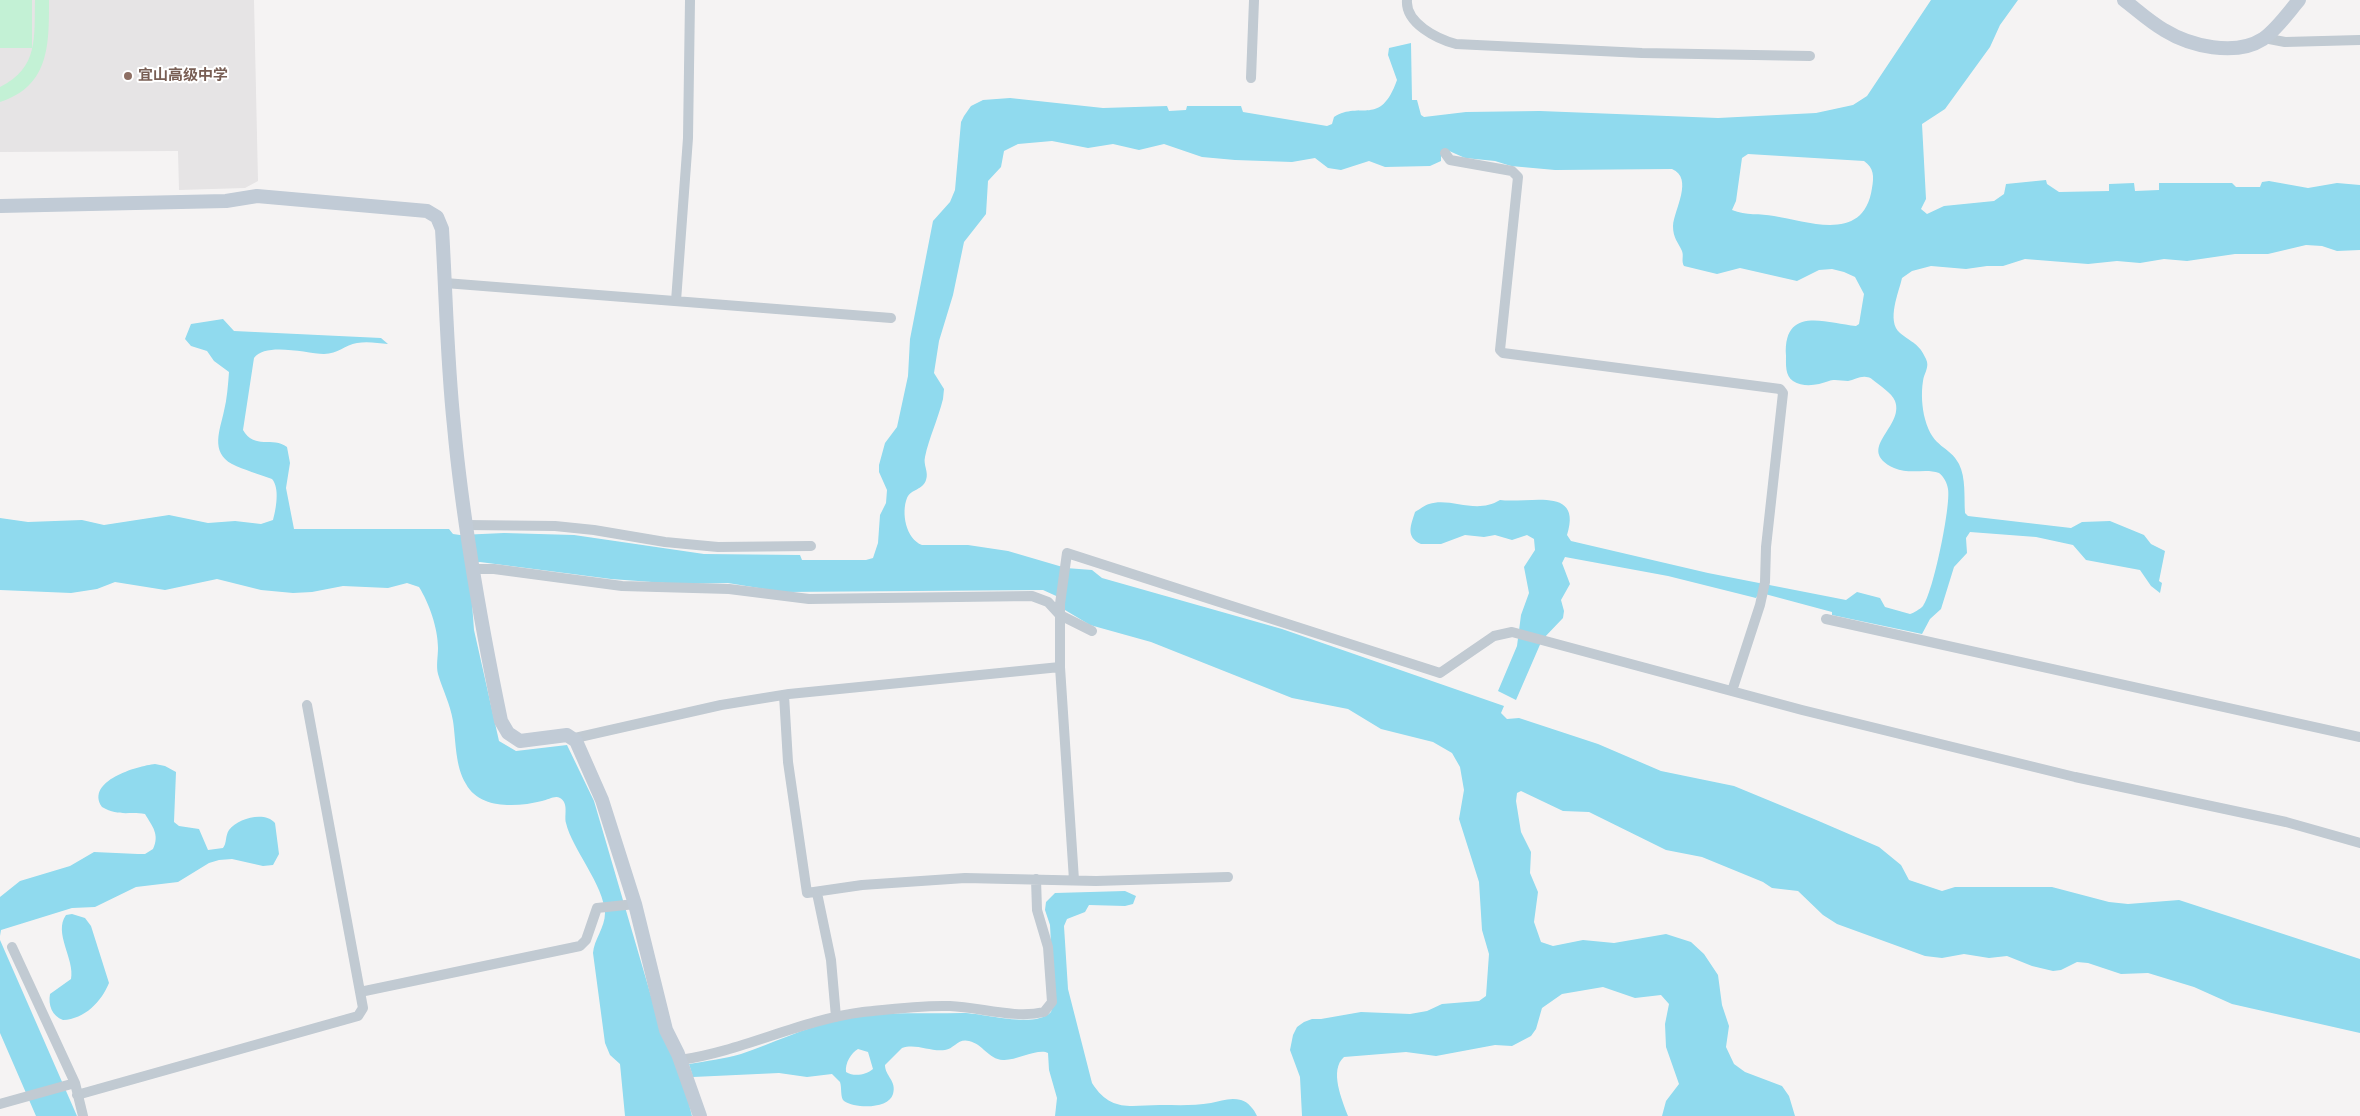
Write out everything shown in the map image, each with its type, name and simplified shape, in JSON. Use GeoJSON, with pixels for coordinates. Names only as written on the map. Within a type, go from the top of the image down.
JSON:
{"type":"FeatureCollection","features":[{"type":"Feature","properties":{"kind":"street"},"geometry":{"type":"LineString","coordinates":[[676,301],[688,138],[690,0]]}},
{"type":"Feature","properties":{"kind":"street"},"geometry":{"type":"LineString","coordinates":[[1251,78],[1254,0]]}},
{"type":"Feature","properties":{"kind":"street"},"geometry":{"type":"LineString","coordinates":[[1406,0],[1406,4],[1413,17],[1423,29],[1439,39],[1456,44],[1642,53],[1810,56]]}},
{"type":"Feature","properties":{"kind":"street"},"geometry":{"type":"LineString","coordinates":[[2124,0],[2164,30],[2184,40],[2207,46],[2230,47],[2243,46],[2264,38],[2299,0]]}},
{"type":"Feature","properties":{"kind":"street"},"geometry":{"type":"LineString","coordinates":[[2264,38],[2285,42],[2360,40]]}},
{"type":"Feature","properties":{"kind":"street"},"geometry":{"type":"LineString","coordinates":[[1445,153],[1450,160],[1512,171],[1518,177],[1500,350],[1503,353],[1669,373],[1780,389],[1783,393],[1766,547],[1765,582],[1760,605],[1732,691]]}},
{"type":"Feature","properties":{"kind":"street"},"geometry":{"type":"LineString","coordinates":[[0,206],[226,201],[257,196],[427,211],[437,217],[441,225],[454,424],[472,567],[482,629],[505,730],[520,741],[566,735],[575,738],[721,705],[784,695],[1060,667]]}},
{"type":"Feature","properties":{"kind":"street"},"geometry":{"type":"LineString","coordinates":[[445,283],[891,318]]}},
{"type":"Feature","properties":{"kind":"street"},"geometry":{"type":"LineString","coordinates":[[467,527],[555,526],[594,530],[665,542],[718,547],[812,546]]}},
{"type":"Feature","properties":{"kind":"street"},"geometry":{"type":"LineString","coordinates":[[1074,880],[1060,667],[1060,604],[1067,553],[1440,673],[1494,636],[1505,633],[1520,634],[1732,691],[2075,777],[2286,822],[2360,843]]}},
{"type":"Feature","properties":{"kind":"street"},"geometry":{"type":"LineString","coordinates":[[472,567],[634,587],[729,589],[809,599],[1032,596],[1048,602],[1060,615],[1092,631]]}},
{"type":"Feature","properties":{"kind":"street"},"geometry":{"type":"LineString","coordinates":[[1826,619],[2360,737]]}},
{"type":"Feature","properties":{"kind":"street"},"geometry":{"type":"LineString","coordinates":[[784,695],[788,762],[807,894],[862,885],[965,878],[1074,880],[1228,877]]}},
{"type":"Feature","properties":{"kind":"street"},"geometry":{"type":"LineString","coordinates":[[77,1095],[358,1016],[363,1008],[307,705]]}},
{"type":"Feature","properties":{"kind":"street"},"geometry":{"type":"LineString","coordinates":[[575,738],[602,800],[666,1030],[680,1060],[700,1116]]}},
{"type":"Feature","properties":{"kind":"street"},"geometry":{"type":"LineString","coordinates":[[680,1060],[741,1047],[789,1030],[836,1017],[936,1006],[974,1008],[1014,1014],[1041,1013],[1047,1010],[1052,1002],[1048,947],[1037,910],[1036,879]]}},
{"type":"Feature","properties":{"kind":"street"},"geometry":{"type":"LineString","coordinates":[[817,893],[831,960],[836,1017]]}},
{"type":"Feature","properties":{"kind":"street"},"geometry":{"type":"LineString","coordinates":[[360,992],[580,946],[586,940],[598,908],[632,905]]}},
{"type":"Feature","properties":{"kind":"street"},"geometry":{"type":"LineString","coordinates":[[12,947],[77,1095],[83,1116]]}},
{"type":"Feature","properties":{"kind":"street"},"geometry":{"type":"LineString","coordinates":[[0,1104],[71,1084]]}},
{"type":"Feature","properties":{"kind":"shaded area","name":"宜山高级中学"},"geometry":{"type":"Polygon","coordinates":[[[0,0],[254,0],[258,181],[245,188],[179,190],[178,151],[0,152],[0,0]]]}},
{"type":"Feature","properties":{"kind":"green space"},"geometry":{"type":"Polygon","coordinates":[[[0,0],[32,0],[32,48],[0,48],[0,0]]]}},
{"type":"Feature","properties":{"kind":"green space"},"geometry":{"type":"Polygon","coordinates":[[[35,0],[49,0],[47,47],[43,62],[29,86],[16,95],[0,102],[0,87],[22,71],[32,50],[35,27],[35,0]]]}},
{"type":"Feature","properties":{"kind":"water"},"geometry":{"type":"Polygon","coordinates":[[[1931,0],[2018,0],[2000,25],[1990,47],[1945,109],[1922,124],[1926,199],[1921,209],[1927,214],[1944,206],[1994,201],[2004,194],[2006,184],[2046,180],[2047,184],[2059,192],[2109,191],[2109,184],[2134,183],[2135,191],[2159,190],[2159,183],[2232,183],[2236,187],[2260,187],[2262,182],[2269,181],[2308,188],[2337,183],[2360,185],[2360,250],[2337,251],[2322,246],[2306,245],[2268,254],[2235,254],[2187,261],[2164,259],[2140,263],[2117,261],[2088,264],[2025,259],[2003,266],[1966,269],[1931,266],[1912,271],[1902,278],[1895,306],[1894,321],[1900,333],[1918,346],[1926,359],[1927,367],[1922,395],[1925,419],[1932,436],[1951,453],[1959,464],[1964,481],[1965,513],[1968,516],[2071,528],[2082,522],[2110,521],[2144,535],[2151,544],[2165,551],[2159,581],[2162,583],[2160,593],[2151,586],[2140,570],[2086,560],[2073,545],[2036,537],[1970,532],[1966,538],[1967,553],[1954,567],[1941,609],[1930,619],[1922,634],[1832,615],[1832,612],[1765,594],[1759,593],[1756,598],[1668,576],[1565,557],[1562,563],[1570,584],[1561,600],[1564,611],[1563,618],[1542,640],[1516,700],[1498,691],[1517,646],[1521,615],[1529,593],[1524,567],[1535,550],[1534,539],[1527,535],[1512,540],[1495,535],[1484,537],[1465,535],[1441,544],[1421,544],[1413,538],[1410,530],[1415,512],[1427,505],[1437,502],[1482,506],[1500,500],[1550,500],[1560,503],[1567,509],[1570,519],[1567,535],[1571,541],[1708,573],[1846,600],[1857,592],[1880,598],[1885,607],[1910,614],[1923,606],[1932,585],[1947,513],[1948,489],[1945,480],[1939,473],[1900,470],[1883,461],[1879,453],[1879,445],[1893,420],[1896,411],[1895,401],[1888,392],[1871,379],[1862,377],[1848,381],[1833,380],[1816,385],[1806,385],[1793,381],[1787,373],[1787,340],[1791,329],[1799,323],[1820,321],[1856,326],[1859,324],[1864,294],[1855,277],[1832,269],[1819,270],[1797,281],[1740,268],[1717,274],[1684,266],[1683,253],[1673,230],[1681,195],[1682,179],[1672,169],[1555,170],[1511,166],[1495,161],[1465,158],[1447,150],[1441,152],[1441,161],[1430,166],[1385,167],[1369,161],[1341,170],[1328,168],[1315,158],[1292,162],[1202,157],[1164,144],[1139,150],[1113,144],[1088,148],[1052,141],[1018,144],[1004,151],[1001,167],[988,181],[986,214],[964,242],[953,295],[939,341],[934,373],[944,389],[943,399],[925,457],[926,480],[922,486],[909,495],[905,504],[906,525],[912,537],[922,545],[968,545],[1008,551],[1066,568],[1092,570],[1102,578],[1282,629],[1504,706],[1501,713],[1507,719],[1519,718],[1598,744],[1661,771],[1734,786],[1879,847],[1901,865],[1909,880],[1942,891],[1955,887],[2052,887],[2109,902],[2128,904],[2179,900],[2360,959],[2360,1033],[2232,1004],[2194,987],[2148,973],[2121,974],[2088,963],[2077,962],[2061,970],[2053,971],[2032,966],[2007,956],[1989,958],[1964,954],[1942,958],[1925,956],[1837,924],[1823,915],[1798,891],[1772,888],[1763,882],[1702,857],[1666,850],[1589,812],[1563,811],[1521,791],[1517,793],[1516,801],[1521,832],[1531,852],[1530,873],[1538,892],[1534,922],[1541,942],[1553,946],[1583,940],[1614,943],[1666,934],[1691,942],[1704,954],[1718,975],[1722,1005],[1729,1026],[1726,1047],[1734,1064],[1745,1072],[1782,1086],[1789,1096],[1795,1116],[1662,1116],[1666,1101],[1679,1084],[1666,1047],[1665,1024],[1669,1004],[1661,995],[1635,998],[1603,987],[1562,994],[1542,1008],[1536,1029],[1531,1036],[1512,1046],[1495,1045],[1436,1056],[1406,1052],[1344,1057],[1337,1069],[1337,1077],[1340,1094],[1348,1116],[1302,1116],[1300,1077],[1290,1050],[1297,1027],[1304,1022],[1312,1019],[1361,1012],[1410,1014],[1427,1011],[1442,1004],[1479,1001],[1486,996],[1489,954],[1482,930],[1479,882],[1459,819],[1464,790],[1460,767],[1452,753],[1433,742],[1381,729],[1348,709],[1292,698],[1151,642],[1090,625],[1065,610],[1065,600],[1043,590],[783,592],[728,583],[679,584],[611,579],[480,562],[469,563],[474,630],[499,741],[516,751],[567,745],[594,801],[651,996],[681,1072],[692,1116],[625,1116],[620,1064],[610,1055],[605,1043],[593,953],[605,918],[603,902],[599,891],[569,833],[563,800],[556,797],[522,805],[500,804],[480,798],[466,784],[458,761],[452,715],[438,674],[438,640],[435,624],[419,587],[407,583],[388,588],[343,586],[312,592],[293,593],[261,590],[217,579],[165,590],[115,582],[97,589],[71,593],[0,590],[0,518],[28,522],[82,520],[104,525],[169,515],[208,523],[235,521],[261,524],[273,520],[277,493],[272,479],[232,464],[225,459],[219,447],[218,440],[226,402],[229,372],[214,361],[207,351],[191,346],[185,339],[191,324],[223,319],[234,331],[381,338],[388,344],[357,343],[333,353],[324,354],[276,349],[259,353],[254,358],[243,430],[253,440],[282,444],[287,447],[290,463],[286,488],[294,529],[449,529],[453,534],[460,535],[504,533],[574,535],[704,554],[800,555],[802,560],[866,560],[873,558],[878,543],[880,515],[886,503],[887,490],[879,472],[879,465],[885,443],[897,427],[908,376],[910,339],[933,221],[950,202],[955,190],[961,122],[971,106],[983,100],[1010,98],[1103,108],[1167,106],[1169,111],[1186,110],[1187,106],[1241,106],[1243,112],[1327,126],[1332,124],[1334,117],[1344,112],[1369,110],[1384,104],[1391,95],[1397,80],[1388,55],[1389,48],[1411,43],[1412,100],[1417,100],[1421,115],[1424,117],[1466,112],[1540,111],[1718,118],[1816,113],[1853,105],[1867,96],[1931,0]],[[1748,154],[1742,158],[1736,201],[1732,210],[1819,224],[1834,225],[1847,223],[1858,216],[1867,205],[1872,188],[1873,173],[1870,166],[1864,161],[1748,154]]]}},
{"type":"Feature","properties":{"kind":"water"},"geometry":{"type":"Polygon","coordinates":[[[155,764],[165,766],[176,772],[174,822],[179,826],[199,829],[208,850],[223,848],[229,830],[245,819],[265,817],[271,819],[275,823],[279,854],[273,865],[263,866],[232,859],[219,860],[209,863],[178,882],[136,887],[95,907],[72,908],[1,930],[0,936],[0,897],[20,881],[70,866],[94,852],[145,854],[153,849],[156,839],[155,834],[145,814],[119,813],[108,810],[102,807],[99,798],[101,790],[115,776],[155,764]]]}},
{"type":"Feature","properties":{"kind":"water"},"geometry":{"type":"Polygon","coordinates":[[[1125,891],[1136,896],[1133,904],[1125,906],[1089,905],[1085,912],[1067,919],[1064,926],[1068,989],[1092,1083],[1099,1093],[1114,1103],[1131,1106],[1198,1105],[1237,1099],[1248,1104],[1257,1116],[1055,1116],[1057,1098],[1049,1070],[1048,1053],[1039,1052],[1003,1060],[993,1057],[978,1045],[965,1040],[945,1050],[913,1046],[902,1048],[885,1065],[894,1089],[890,1099],[879,1105],[864,1106],[849,1104],[844,1101],[840,1082],[832,1074],[807,1077],[779,1073],[693,1077],[689,1064],[741,1054],[813,1027],[853,1017],[884,1014],[963,1013],[1022,1020],[1043,1017],[1051,1012],[1054,1001],[1050,925],[1045,910],[1046,902],[1055,893],[1125,891]],[[858,1049],[855,1051],[848,1062],[846,1072],[860,1075],[873,1069],[868,1052],[858,1049]]]}},
{"type":"Feature","properties":{"kind":"water"},"geometry":{"type":"Polygon","coordinates":[[[72,914],[85,918],[91,926],[109,983],[102,997],[85,1013],[63,1020],[56,1016],[50,1006],[50,994],[71,979],[70,963],[62,930],[66,915],[72,914]]]}},
{"type":"Feature","properties":{"kind":"water"},"geometry":{"type":"Polygon","coordinates":[[[0,940],[77,1116],[36,1116],[0,1033],[0,940]]]}},
{"type":"Feature","properties":{"kind":"place","name":"宜山高级中学"},"geometry":{"type":"Point","coordinates":[128,76]}}]}
